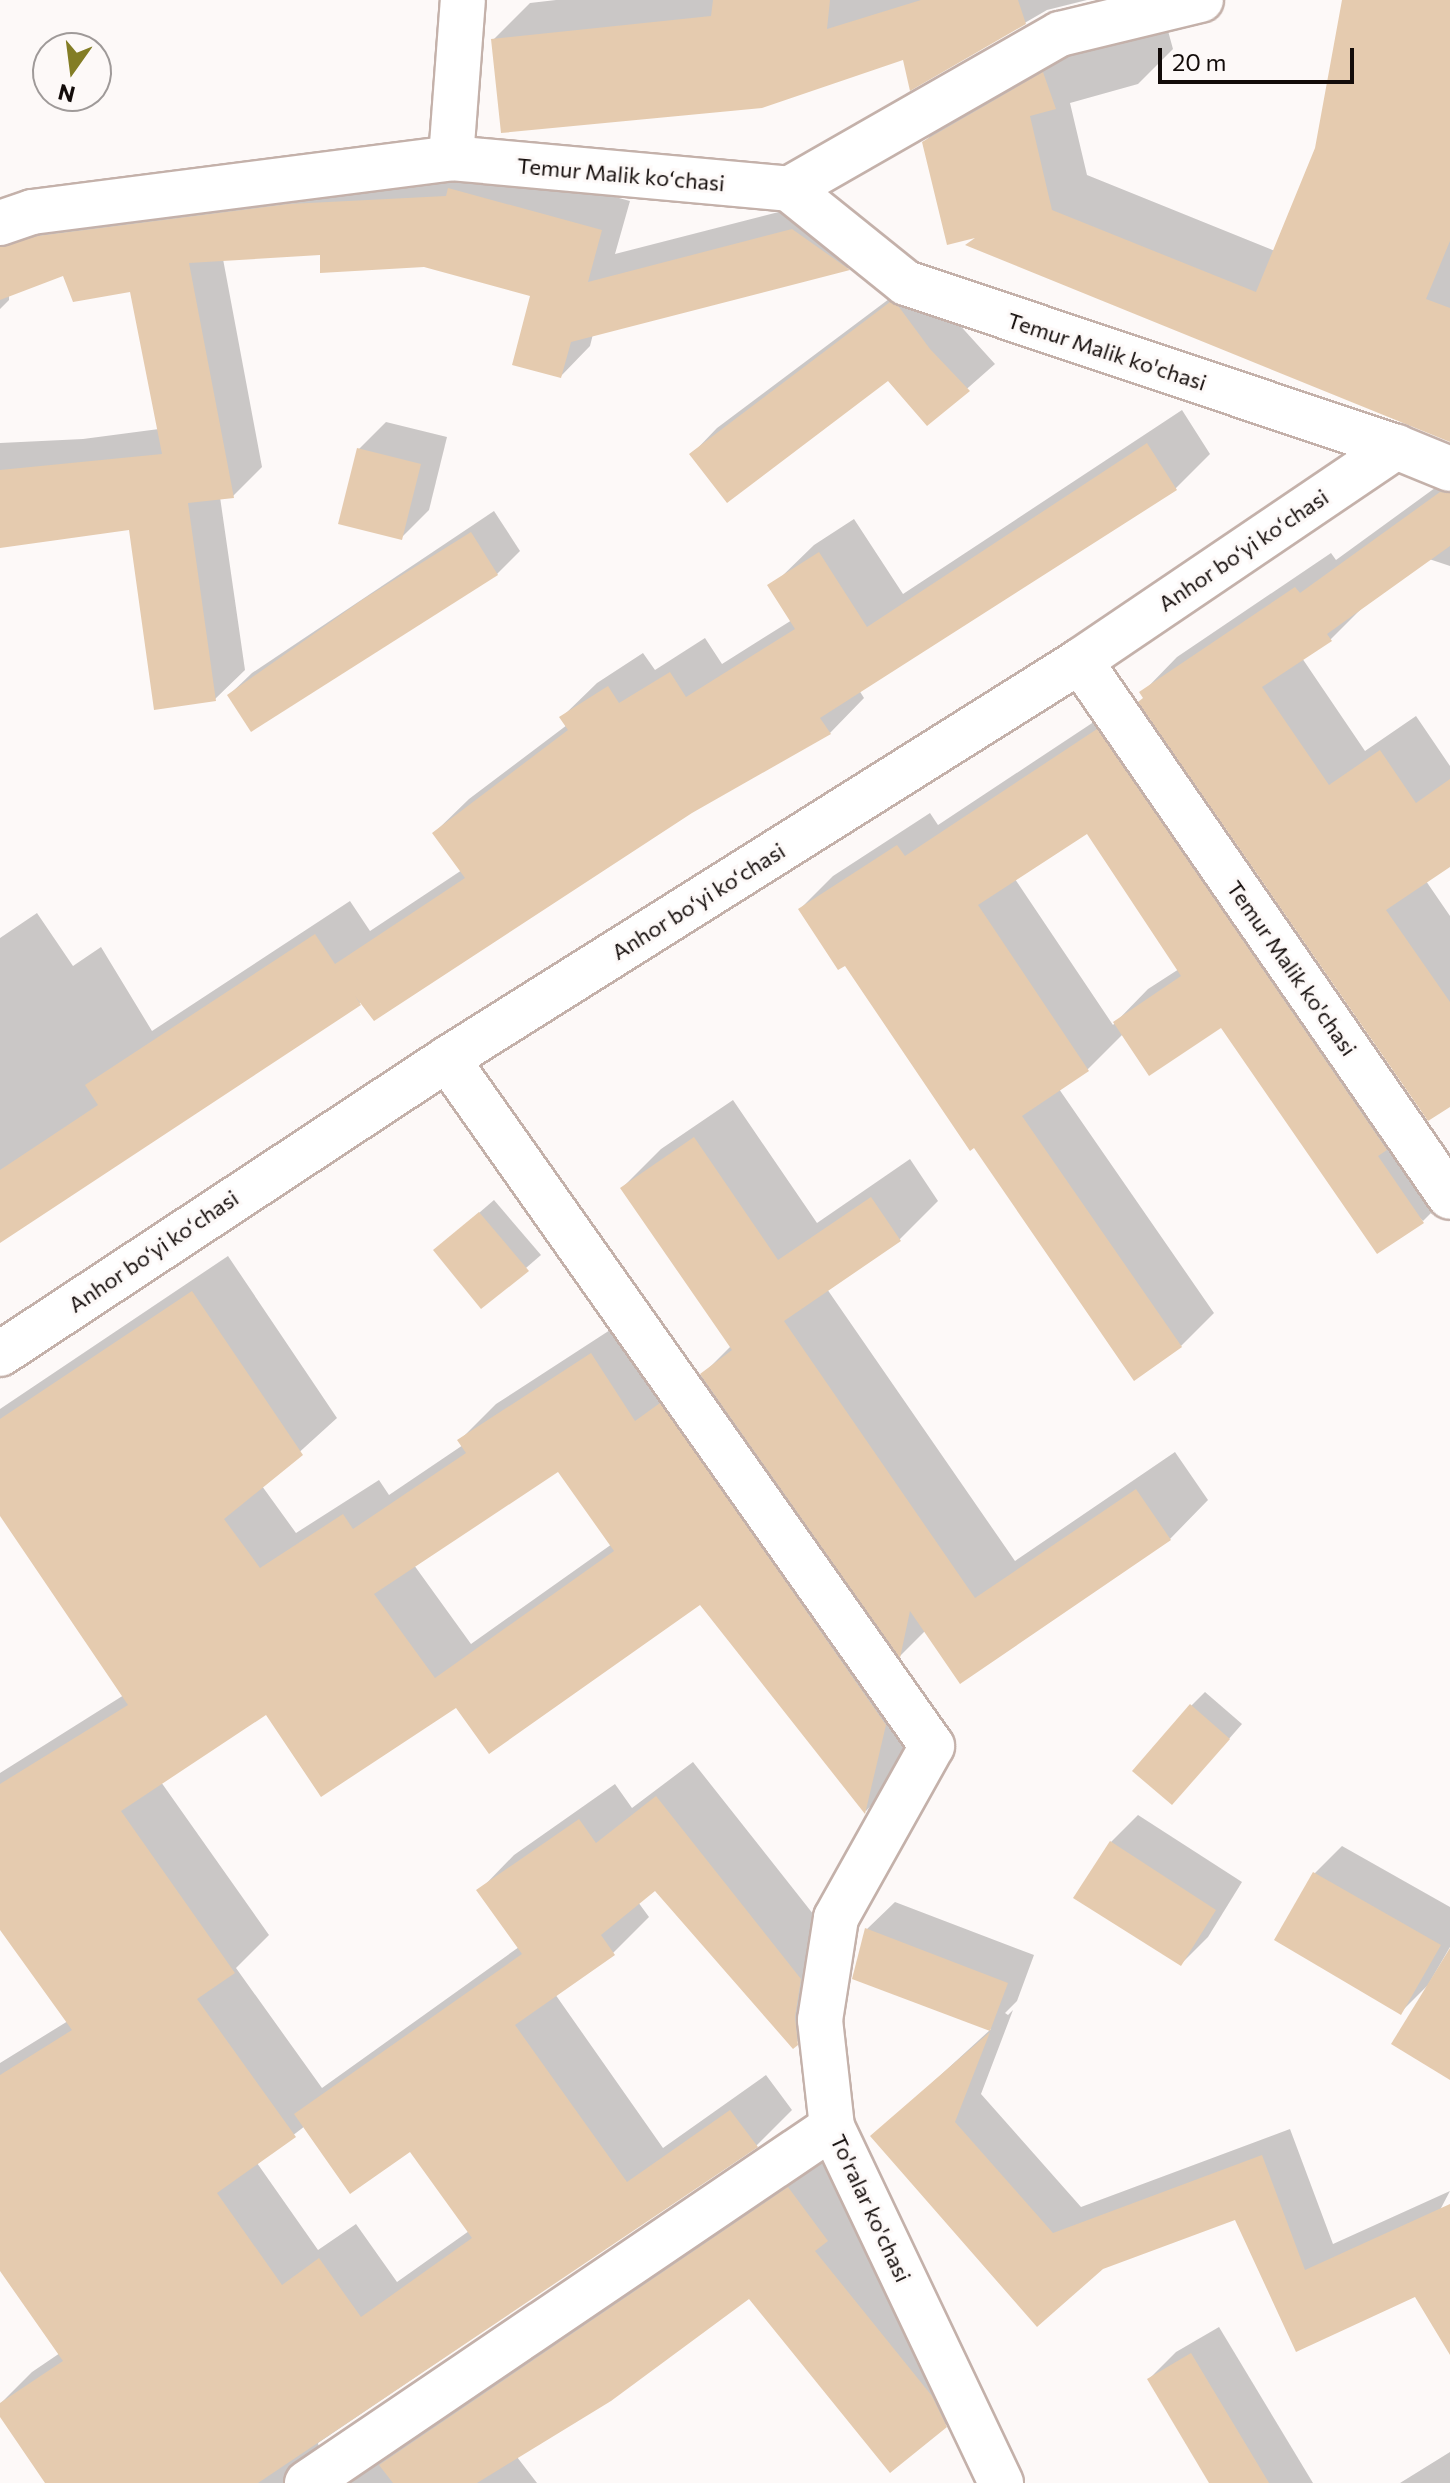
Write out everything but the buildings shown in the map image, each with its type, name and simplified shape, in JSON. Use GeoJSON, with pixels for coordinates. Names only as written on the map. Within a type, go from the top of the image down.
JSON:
{"type":"FeatureCollection","features":[{"type":"Feature","properties":{"kind":"street"},"geometry":{"type":"LineString","coordinates":[[451,158],[463,0]]}},
{"type":"Feature","properties":{"kind":"street"},"geometry":{"type":"LineString","coordinates":[[789,189],[1060,34],[1201,0]]}},
{"type":"Feature","properties":{"kind":"street","name":"Temur Malik koʻchasi"},"geometry":{"type":"LineString","coordinates":[[0,223],[32,212],[451,158],[789,189]]}},
{"type":"Feature","properties":{"kind":"street","name":"Temur Malik ko'chasi"},"geometry":{"type":"LineString","coordinates":[[789,189],[906,283],[1396,447],[1450,469]]}},
{"type":"Feature","properties":{"kind":"street","name":"Anhor boʻyi koʻchasi"},"geometry":{"type":"LineString","coordinates":[[0,1354],[447,1059],[1080,661],[1396,447]]}},
{"type":"Feature","properties":{"kind":"street","name":"Temur Malik ko'chasi"},"geometry":{"type":"LineString","coordinates":[[1080,661],[1450,1197]]}},
{"type":"Feature","properties":{"kind":"street","name":"To'ralar ko'chasi"},"geometry":{"type":"LineString","coordinates":[[447,1059],[932,1746],[836,1918],[820,2020],[832,2127],[1001,2483]]}},
{"type":"Feature","properties":{"kind":"street"},"geometry":{"type":"LineString","coordinates":[[307,2483],[832,2127]]}}]}
